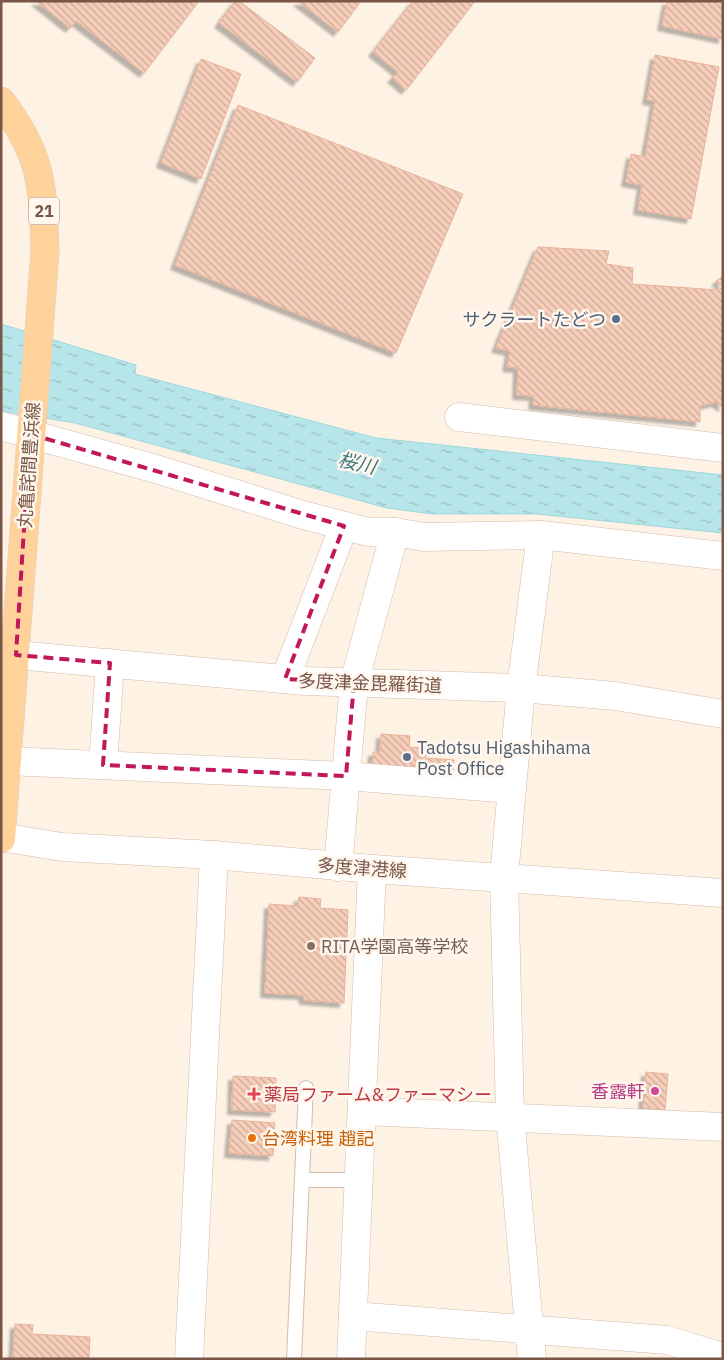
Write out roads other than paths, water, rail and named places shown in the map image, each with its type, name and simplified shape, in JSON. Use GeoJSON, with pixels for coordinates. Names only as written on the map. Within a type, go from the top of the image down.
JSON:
{"type":"FeatureCollection","features":[{"type":"Feature","properties":{"kind":"main road","name":"丸亀詫間豊浜線"},"geometry":{"type":"LineString","coordinates":[[1,101],[21,127],[33,153],[43,191],[45,251],[40,332],[9,653],[8,761],[1,838]]}},
{"type":"Feature","properties":{"kind":"street"},"geometry":{"type":"LineString","coordinates":[[459,418],[723,448]]}},
{"type":"Feature","properties":{"kind":"street"},"geometry":{"type":"LineString","coordinates":[[1,426],[156,469],[368,532],[395,532],[424,537],[541,536],[723,556]]}},
{"type":"Feature","properties":{"kind":"street"},"geometry":{"type":"LineString","coordinates":[[285,679],[344,526]]}},
{"type":"Feature","properties":{"kind":"street"},"geometry":{"type":"LineString","coordinates":[[338,866],[354,683],[395,532]]}},
{"type":"Feature","properties":{"kind":"street"},"geometry":{"type":"LineString","coordinates":[[532,1359],[510,1116],[504,877],[521,688],[541,536]]}},
{"type":"Feature","properties":{"kind":"street","name":"多度津金毘羅街道"},"geometry":{"type":"LineString","coordinates":[[9,653],[285,679],[521,688],[615,696],[723,714]]}},
{"type":"Feature","properties":{"kind":"street"},"geometry":{"type":"LineString","coordinates":[[103,765],[110,663]]}},
{"type":"Feature","properties":{"kind":"street"},"geometry":{"type":"LineString","coordinates":[[8,761],[346,776],[512,788]]}},
{"type":"Feature","properties":{"kind":"street","name":"多度津港線"},"geometry":{"type":"LineString","coordinates":[[1,838],[62,847],[214,856],[723,894]]}},
{"type":"Feature","properties":{"kind":"street"},"geometry":{"type":"LineString","coordinates":[[189,1359],[214,856]]}},
{"type":"Feature","properties":{"kind":"street"},"geometry":{"type":"LineString","coordinates":[[351,1359],[372,869]]}},
{"type":"Feature","properties":{"kind":"street"},"geometry":{"type":"LineString","coordinates":[[362,1111],[510,1116],[723,1127]]}},
{"type":"Feature","properties":{"kind":"street"},"geometry":{"type":"LineString","coordinates":[[353,1316],[667,1340],[723,1357]]}},
{"type":"Feature","properties":{"kind":"lane"},"geometry":{"type":"LineString","coordinates":[[294,1359],[306,1088]]}},
{"type":"Feature","properties":{"kind":"lane"},"geometry":{"type":"LineString","coordinates":[[302,1180],[359,1180]]}},
{"type":"Feature","properties":{"kind":"water","name":"桜川"},"geometry":{"type":"Polygon","coordinates":[[[1,324],[136,365],[135,374],[376,438],[723,475],[723,533],[537,514],[433,514],[387,508],[75,423],[1,411],[1,324]]]}},
{"type":"Feature","properties":{"kind":"place","name":"サクラートたどつ"},"geometry":{"type":"Point","coordinates":[616,319]}},
{"type":"Feature","properties":{"kind":"place","name":"Tadotsu Higashihama Post Office"},"geometry":{"type":"Point","coordinates":[407,757]}},
{"type":"Feature","properties":{"kind":"place","name":"RITA学園高等学校"},"geometry":{"type":"Point","coordinates":[311,946]}},
{"type":"Feature","properties":{"kind":"place","name":"香露軒"},"geometry":{"type":"Point","coordinates":[655,1091]}},
{"type":"Feature","properties":{"kind":"place","name":"薬局ファーム&ファーマシー"},"geometry":{"type":"Point","coordinates":[254,1094]}},
{"type":"Feature","properties":{"kind":"place","name":"台湾料理 趙記"},"geometry":{"type":"Point","coordinates":[252,1138]}}]}
